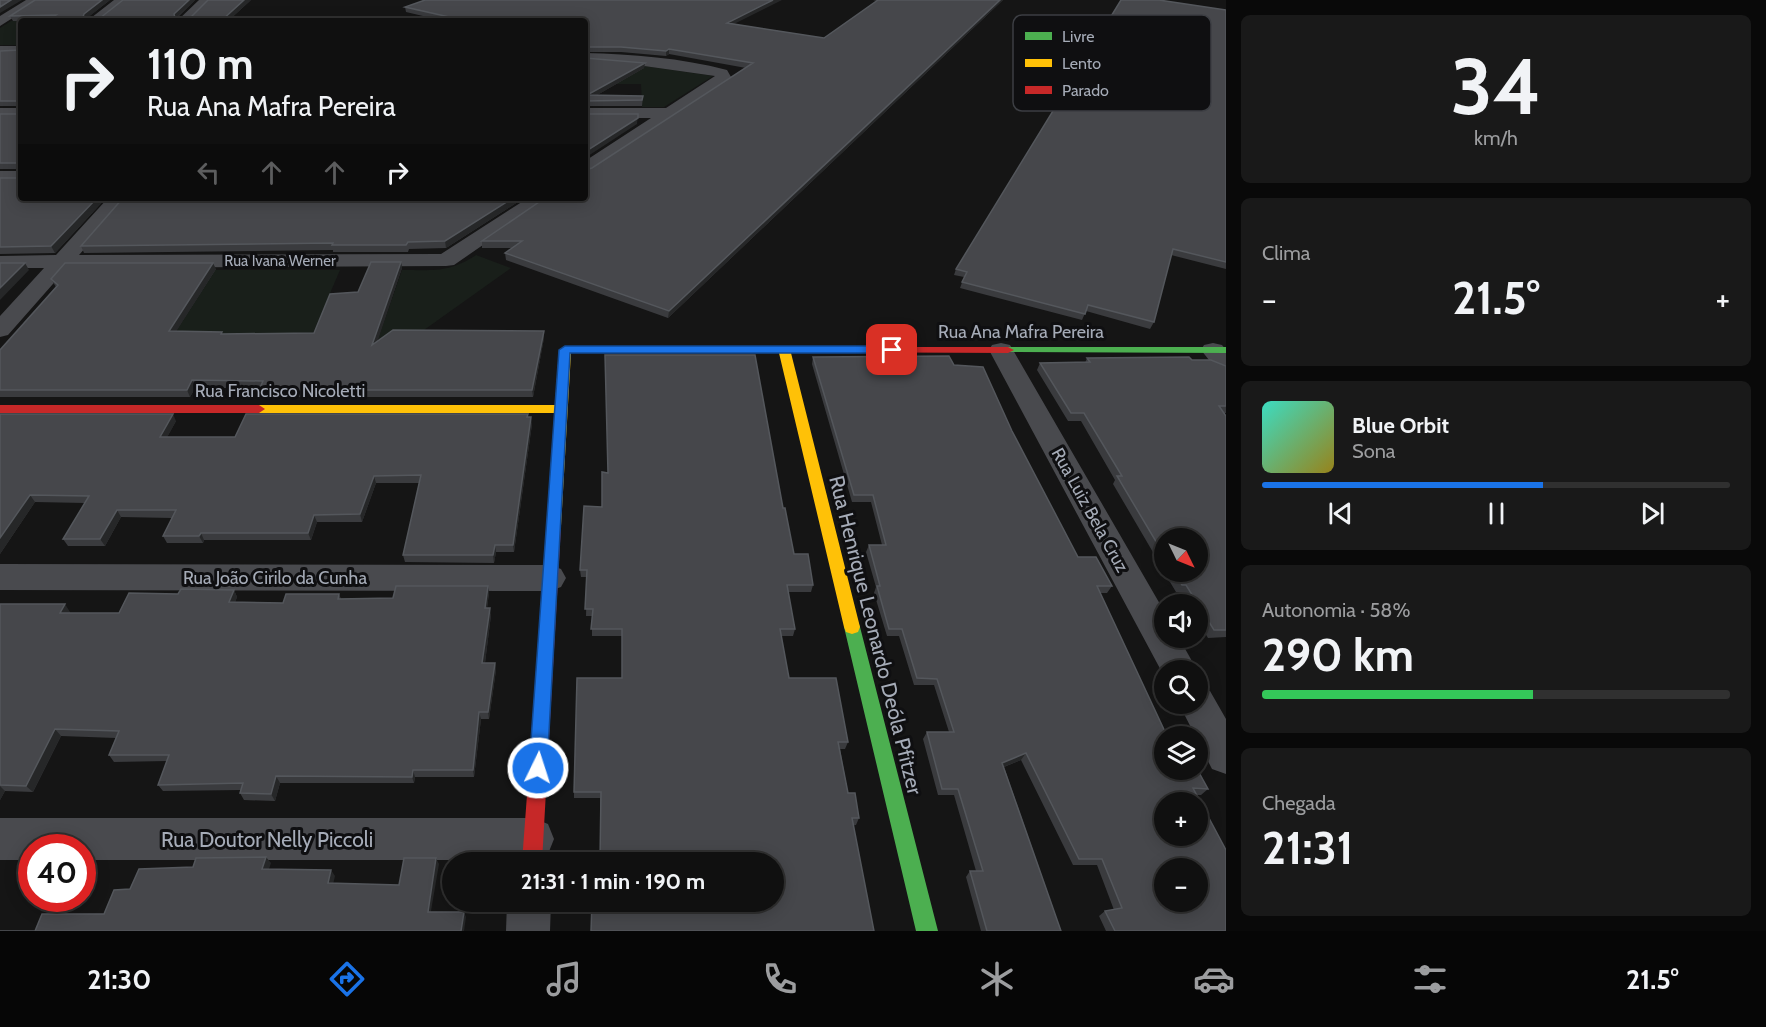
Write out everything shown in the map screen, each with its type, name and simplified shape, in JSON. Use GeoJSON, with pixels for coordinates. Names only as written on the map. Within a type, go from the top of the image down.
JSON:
{"type":"FeatureCollection","features":[{"type":"Feature","properties":{"kind":"street"},"geometry":{"type":"LineString","coordinates":[[0,22],[35,0]]}},
{"type":"Feature","properties":{"kind":"street"},"geometry":{"type":"LineString","coordinates":[[97,18],[122,0]]}},
{"type":"Feature","properties":{"kind":"street"},"geometry":{"type":"LineString","coordinates":[[186,18],[206,0]]}},
{"type":"Feature","properties":{"kind":"street"},"geometry":{"type":"LineString","coordinates":[[0,50],[18,50]]}},
{"type":"Feature","properties":{"kind":"street"},"geometry":{"type":"LineString","coordinates":[[0,57],[18,57]]}},
{"type":"Feature","properties":{"kind":"street"},"geometry":{"type":"LineString","coordinates":[[588,57],[644,60],[722,73],[724,78],[588,167]]}},
{"type":"Feature","properties":{"kind":"street"},"geometry":{"type":"LineString","coordinates":[[0,113],[18,113]]}},
{"type":"Feature","properties":{"kind":"street"},"geometry":{"type":"LineString","coordinates":[[588,113],[670,113]]}},
{"type":"Feature","properties":{"kind":"street"},"geometry":{"type":"LineString","coordinates":[[0,177],[18,177]]}},
{"type":"Feature","properties":{"kind":"street"},"geometry":{"type":"LineString","coordinates":[[0,330],[116,201]]}},
{"type":"Feature","properties":{"kind":"street","name":"Rua Ivana Werner"},"geometry":{"type":"LineString","coordinates":[[0,262],[447,260],[536,201]]}},
{"type":"Feature","properties":{"kind":"street","name":"Rua Ana Mafra Pereira"},"geometry":{"type":"LineString","coordinates":[[561,409],[565,350],[1001,350],[1222,355]]}},
{"type":"Feature","properties":{"kind":"street","name":"Rua Henrique Leonardo Deóla Pfitzer"},"geometry":{"type":"LineString","coordinates":[[784,350],[927,931]]}},
{"type":"Feature","properties":{"kind":"street","name":"Rua Luiz Bela Cruz"},"geometry":{"type":"LineString","coordinates":[[1001,350],[1173,660]]}},
{"type":"Feature","properties":{"kind":"street","name":"Rua Francisco Nicoletti"},"geometry":{"type":"LineString","coordinates":[[0,409],[561,409]]}},
{"type":"Feature","properties":{"kind":"street"},"geometry":{"type":"LineString","coordinates":[[533,851],[561,409]]}},
{"type":"Feature","properties":{"kind":"street","name":"Rua João Cirilo da Cunha"},"geometry":{"type":"LineString","coordinates":[[0,577],[550,578]]}},
{"type":"Feature","properties":{"kind":"street"},"geometry":{"type":"LineString","coordinates":[[1203,714],[1226,756]]}},
{"type":"Feature","properties":{"kind":"street","name":"Rua Doutor Nelly Piccoli"},"geometry":{"type":"LineString","coordinates":[[0,838],[533,851]]}},
{"type":"Feature","properties":{"kind":"street"},"geometry":{"type":"LineString","coordinates":[[528,931],[529,912]]}},
{"type":"Feature","properties":{"kind":"shaded area"},"geometry":{"type":"Polygon","coordinates":[[[11,21],[18,21],[18,45],[0,45],[0,28],[11,21]]]}},
{"type":"Feature","properties":{"kind":"shaded area"},"geometry":{"type":"Polygon","coordinates":[[[588,61],[611,61],[713,76],[664,107],[642,107],[641,84],[588,84],[588,61]]]}},
{"type":"Feature","properties":{"kind":"shaded area"},"geometry":{"type":"Polygon","coordinates":[[[476,255],[511,268],[424,330],[420,340],[378,339],[402,270],[449,268],[476,255]]]}},
{"type":"Feature","properties":{"kind":"shaded area"},"geometry":{"type":"Polygon","coordinates":[[[215,270],[340,270],[310,340],[171,339],[215,270]]]}},
{"type":"Feature","properties":{"kind":"building"},"geometry":{"type":"Polygon","coordinates":[[[0,0],[11,0],[0,7],[0,0]]]}},
{"type":"Feature","properties":{"kind":"building"},"geometry":{"type":"Polygon","coordinates":[[[35,0],[102,0],[83,17],[100,18],[52,18],[56,15],[10,16],[35,0]]]}},
{"type":"Feature","properties":{"kind":"building"},"geometry":{"type":"Polygon","coordinates":[[[123,0],[189,0],[174,14],[175,18],[100,18],[123,0]]]}},
{"type":"Feature","properties":{"kind":"building"},"geometry":{"type":"Polygon","coordinates":[[[208,0],[244,0],[224,18],[175,18],[191,17],[208,0]]]}},
{"type":"Feature","properties":{"kind":"building"},"geometry":{"type":"Polygon","coordinates":[[[425,0],[773,0],[727,23],[824,38],[878,0],[1000,0],[669,311],[505,253],[522,241],[482,241],[541,201],[588,201],[588,169],[753,63],[669,49],[666,51],[588,47],[588,18],[454,18],[405,7],[425,0]]]}},
{"type":"Feature","properties":{"kind":"building"},"geometry":{"type":"Polygon","coordinates":[[[1121,0],[1159,0],[1226,10],[1226,262],[1173,249],[1154,322],[1088,305],[1085,314],[962,282],[967,272],[956,269],[1053,111],[1211,111],[1211,15],[1112,15],[1121,0]]]}},
{"type":"Feature","properties":{"kind":"building"},"geometry":{"type":"Polygon","coordinates":[[[18,50],[18,101],[0,101],[0,51],[18,50]]]}},
{"type":"Feature","properties":{"kind":"building"},"geometry":{"type":"Polygon","coordinates":[[[588,58],[645,63],[588,94],[588,58]]]}},
{"type":"Feature","properties":{"kind":"building"},"geometry":{"type":"Polygon","coordinates":[[[588,95],[643,96],[642,100],[588,101],[588,95]]]}},
{"type":"Feature","properties":{"kind":"building"},"geometry":{"type":"Polygon","coordinates":[[[0,114],[18,114],[18,163],[0,163],[0,114]]]}},
{"type":"Feature","properties":{"kind":"building"},"geometry":{"type":"Polygon","coordinates":[[[588,114],[638,114],[638,118],[588,150],[588,114]]]}},
{"type":"Feature","properties":{"kind":"building"},"geometry":{"type":"Polygon","coordinates":[[[0,178],[18,178],[18,201],[94,201],[51,246],[0,247],[0,178]]]}},
{"type":"Feature","properties":{"kind":"building"},"geometry":{"type":"Polygon","coordinates":[[[120,201],[508,201],[445,241],[408,242],[406,245],[332,245],[333,243],[81,246],[120,201]]]}},
{"type":"Feature","properties":{"kind":"building"},"geometry":{"type":"Polygon","coordinates":[[[371,262],[401,262],[372,345],[393,330],[544,331],[532,390],[259,390],[263,381],[192,380],[187,390],[0,390],[0,350],[58,285],[51,279],[65,263],[213,263],[169,331],[222,332],[221,334],[314,333],[330,294],[358,292],[371,262]]]}},
{"type":"Feature","properties":{"kind":"building"},"geometry":{"type":"Polygon","coordinates":[[[0,263],[25,263],[0,288],[0,263]]]}},
{"type":"Feature","properties":{"kind":"building"},"geometry":{"type":"Polygon","coordinates":[[[605,355],[755,355],[783,508],[785,508],[794,554],[808,554],[813,585],[787,585],[795,629],[780,629],[789,678],[836,678],[848,742],[838,742],[848,793],[855,793],[859,818],[852,818],[874,931],[591,931],[592,912],[784,912],[784,852],[600,852],[601,792],[574,792],[577,678],[622,678],[622,629],[591,629],[593,609],[585,609],[587,570],[580,570],[584,506],[602,507],[602,472],[608,473],[605,355]]]}},
{"type":"Feature","properties":{"kind":"building"},"geometry":{"type":"Polygon","coordinates":[[[949,356],[954,365],[983,367],[1012,431],[1078,557],[1096,557],[1112,586],[1097,586],[1154,708],[1154,714],[1157,714],[1162,726],[1154,726],[1154,780],[1203,780],[1208,789],[1193,788],[1195,792],[1154,792],[1154,846],[1208,846],[1208,816],[1226,850],[1226,931],[1115,931],[1105,911],[1122,908],[1102,859],[1079,859],[1026,753],[1002,763],[1061,931],[987,931],[970,871],[983,871],[958,789],[942,789],[927,732],[954,732],[937,679],[917,678],[902,629],[889,629],[869,545],[886,545],[873,495],[854,495],[813,357],[949,356]]]}},
{"type":"Feature","properties":{"kind":"building"},"geometry":{"type":"Polygon","coordinates":[[[1189,357],[1192,360],[1211,360],[1226,366],[1226,406],[1219,406],[1226,416],[1226,630],[1214,630],[1208,620],[1208,594],[1192,594],[1186,585],[1182,585],[1180,582],[1208,582],[1208,528],[1154,528],[1154,538],[1117,476],[1122,476],[1084,413],[1071,413],[1040,363],[1090,362],[1087,358],[1189,357]]]}},
{"type":"Feature","properties":{"kind":"building"},"geometry":{"type":"Polygon","coordinates":[[[0,414],[173,414],[160,437],[235,437],[246,414],[528,414],[527,417],[531,417],[513,545],[495,545],[493,555],[403,555],[421,475],[374,476],[360,514],[314,515],[308,533],[201,533],[199,536],[163,536],[176,510],[117,510],[100,539],[63,539],[89,496],[30,495],[0,538],[0,414]]]}},
{"type":"Feature","properties":{"kind":"building"},"geometry":{"type":"Polygon","coordinates":[[[396,586],[488,586],[485,608],[490,608],[482,663],[495,663],[488,712],[479,712],[473,770],[413,770],[412,777],[276,776],[271,794],[240,793],[243,783],[158,785],[169,755],[109,755],[119,731],[55,729],[26,786],[0,785],[0,604],[65,604],[60,613],[119,613],[129,593],[178,594],[181,589],[234,590],[229,602],[283,603],[286,594],[339,594],[338,599],[393,598],[396,586]]]}},
{"type":"Feature","properties":{"kind":"building"},"geometry":{"type":"Polygon","coordinates":[[[266,857],[262,869],[331,870],[328,883],[399,885],[404,858],[436,858],[428,912],[464,912],[461,931],[35,931],[42,914],[104,914],[114,890],[130,889],[139,869],[193,867],[196,858],[266,857]]]}},
{"type":"Feature","properties":{"kind":"traffic: fast"},"geometry":{"type":"LineString","coordinates":[[1008,350],[1226,350]]}},
{"type":"Feature","properties":{"kind":"traffic: fast"},"geometry":{"type":"LineString","coordinates":[[852,627],[927,931]]}},
{"type":"Feature","properties":{"kind":"traffic: slow"},"geometry":{"type":"LineString","coordinates":[[554,526],[565,350],[795,350]]}},
{"type":"Feature","properties":{"kind":"traffic: slow"},"geometry":{"type":"LineString","coordinates":[[784,350],[852,627]]}},
{"type":"Feature","properties":{"kind":"traffic: slow"},"geometry":{"type":"LineString","coordinates":[[259,409],[561,409]]}},
{"type":"Feature","properties":{"kind":"traffic: jam"},"geometry":{"type":"LineString","coordinates":[[795,350],[1008,350]]}},
{"type":"Feature","properties":{"kind":"traffic: jam"},"geometry":{"type":"LineString","coordinates":[[0,409],[259,409]]}},
{"type":"Feature","properties":{"kind":"traffic: jam"},"geometry":{"type":"LineString","coordinates":[[533,852],[554,526]]}},
{"type":"Feature","properties":{"kind":"route"},"geometry":{"type":"LineString","coordinates":[[538,768],[565,350],[892,350]]}}]}
